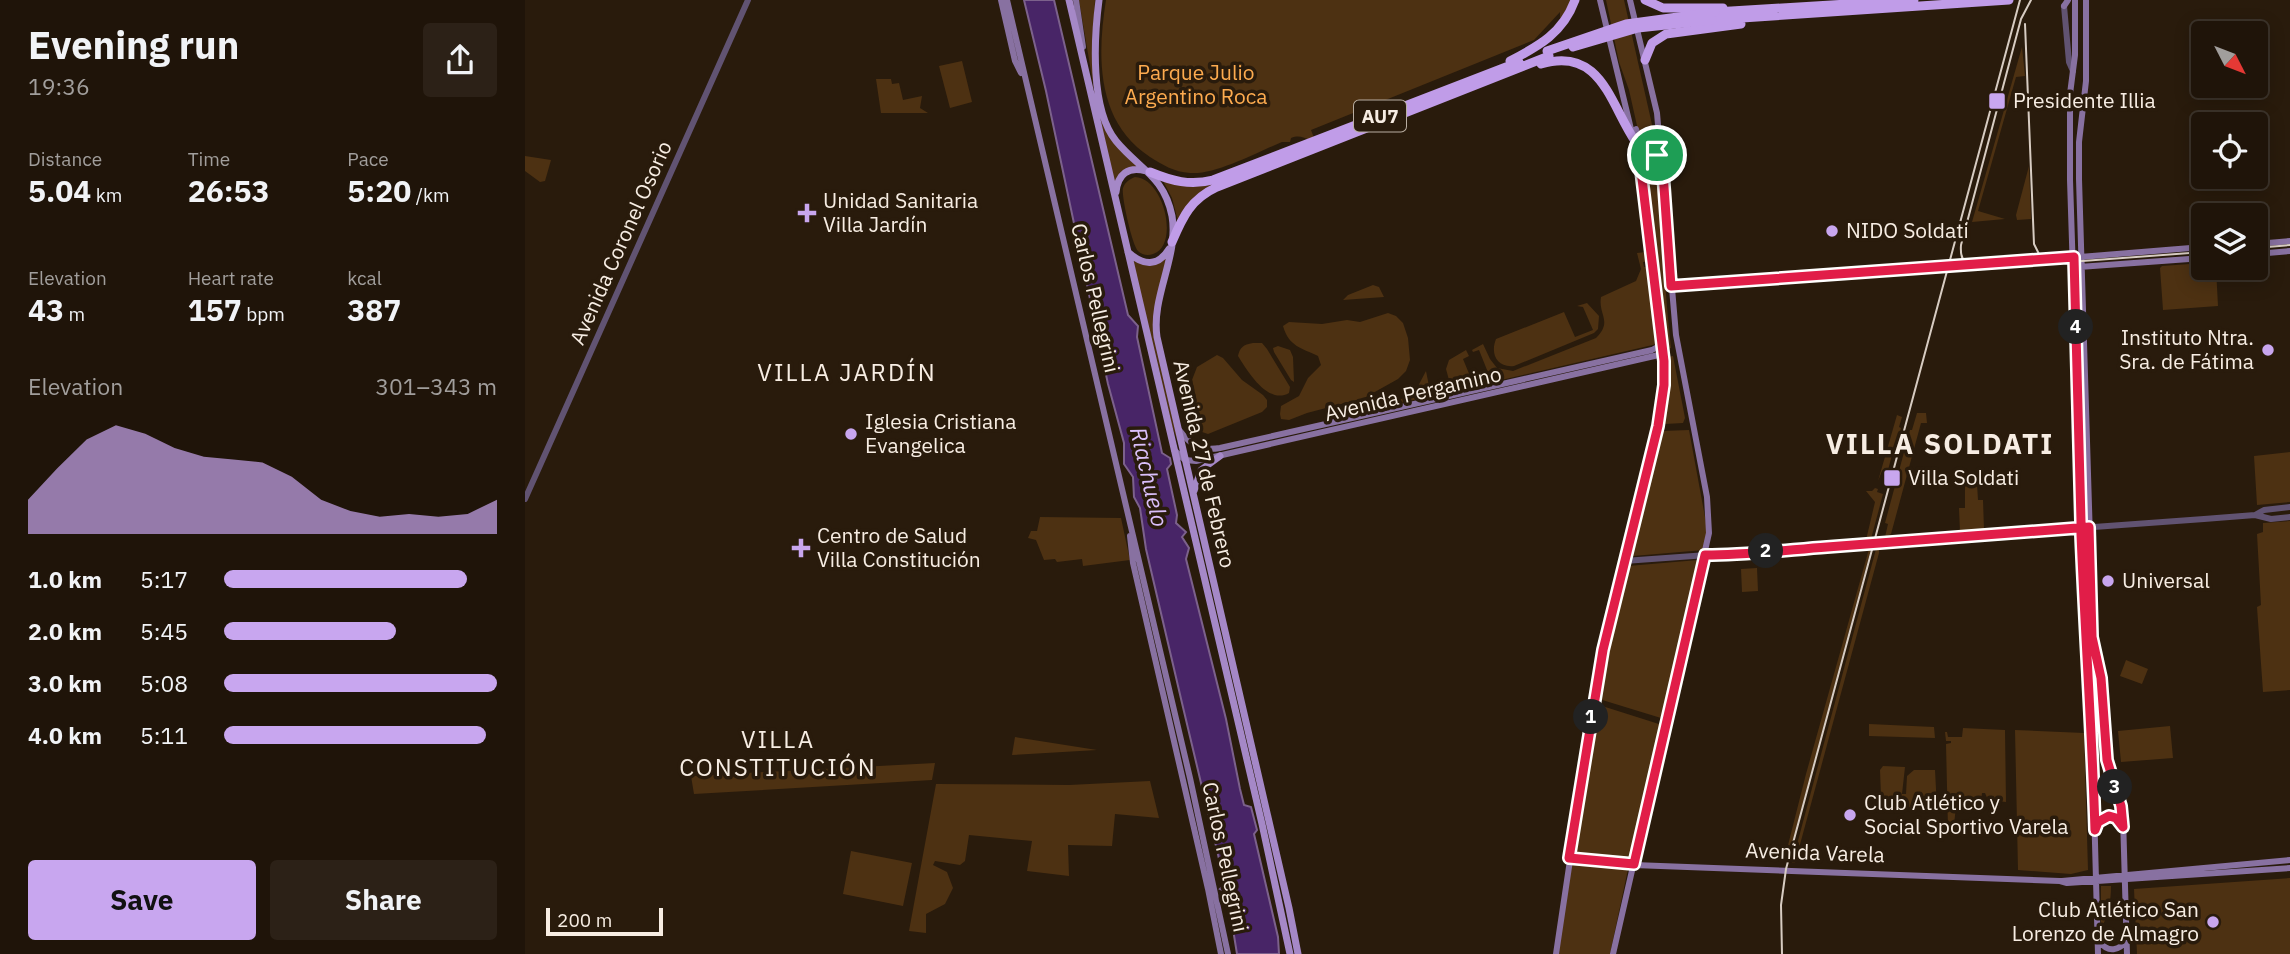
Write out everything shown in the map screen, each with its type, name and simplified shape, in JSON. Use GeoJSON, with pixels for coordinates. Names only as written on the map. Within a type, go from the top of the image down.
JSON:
{"type":"FeatureCollection","features":[{"type":"Feature","properties":{"kind":"highway"},"geometry":{"type":"LineString","coordinates":[[1478,81],[1545,42],[1564,22],[1575,0]]}},
{"type":"Feature","properties":{"kind":"highway"},"geometry":{"type":"LineString","coordinates":[[1645,0],[1663,8],[1801,12]]}},
{"type":"Feature","properties":{"kind":"highway","name":"AU7"},"geometry":{"type":"LineString","coordinates":[[1801,12],[1914,0]]}},
{"type":"Feature","properties":{"kind":"highway","name":"AU7"},"geometry":{"type":"LineString","coordinates":[[1172,242],[1188,207],[1206,192],[1598,32],[1638,21],[1714,12],[1801,12],[2009,0]]}},
{"type":"Feature","properties":{"kind":"highway"},"geometry":{"type":"LineString","coordinates":[[1645,60],[1648,50],[1658,38],[1686,30],[1801,12]]}},
{"type":"Feature","properties":{"kind":"highway"},"geometry":{"type":"LineString","coordinates":[[1478,81],[1548,62],[1576,63],[1591,70],[1602,82],[1635,141]]}},
{"type":"Feature","properties":{"kind":"highway","name":"AU7"},"geometry":{"type":"LineString","coordinates":[[1150,172],[1192,184],[1213,180],[1478,81]]}},
{"type":"Feature","properties":{"kind":"main road","name":"Carlos Pellegrini"},"geometry":{"type":"LineString","coordinates":[[1001,0],[1015,61],[1025,80]]}},
{"type":"Feature","properties":{"kind":"main road","name":"Carlos Pellegrini"},"geometry":{"type":"LineString","coordinates":[[1007,0],[1190,778],[1228,954]]}},
{"type":"Feature","properties":{"kind":"main road","name":"Avenida 27 de Febrero"},"geometry":{"type":"LineString","coordinates":[[1069,0],[1262,824],[1259,830],[1263,844],[1270,844]]}},
{"type":"Feature","properties":{"kind":"main road"},"geometry":{"type":"LineString","coordinates":[[1076,0],[1086,75]]}},
{"type":"Feature","properties":{"kind":"main road","name":"Avenida 27 de Febrero"},"geometry":{"type":"LineString","coordinates":[[1099,0],[1095,26],[1095,73],[1104,117],[1114,139],[1160,184],[1172,219],[1172,242],[1155,324],[1270,844],[1298,954]]}},
{"type":"Feature","properties":{"kind":"main road"},"geometry":{"type":"LineString","coordinates":[[1556,954],[1597,682],[1658,426],[1664,385],[1663,354],[1640,162],[1600,0]]}},
{"type":"Feature","properties":{"kind":"main road"},"geometry":{"type":"LineString","coordinates":[[1613,954],[1705,555],[1710,514],[1678,351],[1660,129],[1630,0]]}},
{"type":"Feature","properties":{"kind":"main road"},"geometry":{"type":"LineString","coordinates":[[2075,0],[2070,94],[2092,637],[2101,678],[2107,760],[2121,806],[2126,877],[2127,954]]}},
{"type":"Feature","properties":{"kind":"main road"},"geometry":{"type":"LineString","coordinates":[[2077,257],[2086,72],[2086,0]]}},
{"type":"Feature","properties":{"kind":"main road"},"geometry":{"type":"LineString","coordinates":[[2073,73],[2079,78],[2086,72]]}},
{"type":"Feature","properties":{"kind":"main road"},"geometry":{"type":"LineString","coordinates":[[1621,88],[1627,95],[1641,141],[1652,144],[1660,129]]}},
{"type":"Feature","properties":{"kind":"main road"},"geometry":{"type":"LineString","coordinates":[[2070,94],[2080,95],[2083,106]]}},
{"type":"Feature","properties":{"kind":"main road"},"geometry":{"type":"LineString","coordinates":[[1640,162],[1651,153],[1662,159]]}},
{"type":"Feature","properties":{"kind":"main road"},"geometry":{"type":"LineString","coordinates":[[1116,196],[1118,182],[1124,173],[1135,169],[1150,172]]}},
{"type":"Feature","properties":{"kind":"main road"},"geometry":{"type":"LineString","coordinates":[[2268,242],[2290,241]]}},
{"type":"Feature","properties":{"kind":"main road"},"geometry":{"type":"LineString","coordinates":[[1128,251],[1139,261],[1154,263],[1164,256],[1172,242]]}},
{"type":"Feature","properties":{"kind":"main road"},"geometry":{"type":"LineString","coordinates":[[2077,257],[2191,248]]}},
{"type":"Feature","properties":{"kind":"main road"},"geometry":{"type":"LineString","coordinates":[[2268,253],[2290,251]]}},
{"type":"Feature","properties":{"kind":"main road"},"geometry":{"type":"LineString","coordinates":[[2078,267],[2191,259]]}},
{"type":"Feature","properties":{"kind":"main road"},"geometry":{"type":"LineString","coordinates":[[2078,267],[2081,528],[2084,618],[2091,695],[2098,954]]}},
{"type":"Feature","properties":{"kind":"main road","name":"Avenida Pergamino"},"geometry":{"type":"LineString","coordinates":[[1179,429],[1189,442],[1198,447],[1220,448],[1652,350],[1661,345]]}},
{"type":"Feature","properties":{"kind":"main road","name":"Avenida Pergamino"},"geometry":{"type":"LineString","coordinates":[[1185,460],[1196,461],[1220,456],[1663,354]]}},
{"type":"Feature","properties":{"kind":"main road"},"geometry":{"type":"LineString","coordinates":[[1174,450],[1185,460]]}},
{"type":"Feature","properties":{"kind":"main road"},"geometry":{"type":"LineString","coordinates":[[1193,499],[1198,476],[1207,464],[1220,456]]}},
{"type":"Feature","properties":{"kind":"main road","name":"Carlos Pellegrini"},"geometry":{"type":"LineString","coordinates":[[1129,523],[1133,563],[1221,954]]}},
{"type":"Feature","properties":{"kind":"main road"},"geometry":{"type":"LineString","coordinates":[[2095,830],[2098,822],[2109,816],[2116,818],[2123,827]]}},
{"type":"Feature","properties":{"kind":"main road","name":"Avenida 27 de Febrero"},"geometry":{"type":"LineString","coordinates":[[1270,844],[1290,954]]}},
{"type":"Feature","properties":{"kind":"main road","name":"Avenida Varela"},"geometry":{"type":"LineString","coordinates":[[1569,858],[1634,864],[2060,881],[2096,880],[2290,860]]}},
{"type":"Feature","properties":{"kind":"main road"},"geometry":{"type":"LineString","coordinates":[[2275,861],[2276,869]]}},
{"type":"Feature","properties":{"kind":"main road","name":"Avenida Varela"},"geometry":{"type":"LineString","coordinates":[[2126,877],[2290,868]]}},
{"type":"Feature","properties":{"kind":"main road"},"geometry":{"type":"LineString","coordinates":[[2099,940],[2105,948],[2116,950],[2128,937]]}},
{"type":"Feature","properties":{"kind":"street","name":"Avenida Coronel Osorio"},"geometry":{"type":"LineString","coordinates":[[525,499],[748,0]]}},
{"type":"Feature","properties":{"kind":"street"},"geometry":{"type":"LineString","coordinates":[[2066,3],[2069,62],[2073,73]]}},
{"type":"Feature","properties":{"kind":"street"},"geometry":{"type":"LineString","coordinates":[[1671,286],[2077,257]]}},
{"type":"Feature","properties":{"kind":"street"},"geometry":{"type":"LineString","coordinates":[[2255,515],[2264,510],[2290,507]]}},
{"type":"Feature","properties":{"kind":"street"},"geometry":{"type":"LineString","coordinates":[[1624,561],[2255,515],[2271,519],[2290,517]]}},
{"type":"Feature","properties":{"kind":"green space"},"geometry":{"type":"Polygon","coordinates":[[[1079,0],[1095,0],[1092,58],[1106,128],[1141,167],[1135,167],[1115,186],[1097,107],[1079,0]]]}},
{"type":"Feature","properties":{"kind":"green space","name":"Parque Julio Argentino Roca"},"geometry":{"type":"Polygon","coordinates":[[[1106,0],[1573,0],[1560,20],[1560,12],[1534,40],[1311,130],[1314,138],[1310,140],[1294,137],[1290,142],[1282,142],[1224,167],[1190,173],[1174,170],[1150,157],[1132,143],[1119,126],[1104,86],[1101,43],[1106,0]]]}},
{"type":"Feature","properties":{"kind":"green space"},"geometry":{"type":"Polygon","coordinates":[[[1606,0],[1624,0],[1653,129],[1651,142],[1640,139],[1629,90],[1619,62],[1606,0]]]}},
{"type":"Feature","properties":{"kind":"green space"},"geometry":{"type":"Polygon","coordinates":[[[2022,47],[2025,76],[2016,77],[1978,211],[2005,219],[1972,222],[2022,47]]]}},
{"type":"Feature","properties":{"kind":"green space"},"geometry":{"type":"Polygon","coordinates":[[[962,61],[972,102],[950,108],[939,66],[962,61]]]}},
{"type":"Feature","properties":{"kind":"green space"},"geometry":{"type":"Polygon","coordinates":[[[876,79],[891,79],[892,84],[899,83],[903,100],[922,96],[920,108],[928,113],[881,113],[876,79]]]}},
{"type":"Feature","properties":{"kind":"green space"},"geometry":{"type":"Polygon","coordinates":[[[525,156],[551,160],[545,181],[540,182],[525,171],[525,156]]]}},
{"type":"Feature","properties":{"kind":"green space"},"geometry":{"type":"Polygon","coordinates":[[[1651,156],[1656,160],[1658,184],[1671,348],[1667,349],[1662,287],[1645,163],[1651,156]]]}},
{"type":"Feature","properties":{"kind":"green space"},"geometry":{"type":"Polygon","coordinates":[[[2029,166],[2031,219],[2017,220],[2016,215],[2029,166]]]}},
{"type":"Feature","properties":{"kind":"green space"},"geometry":{"type":"Polygon","coordinates":[[[1135,177],[1145,180],[1154,188],[1165,212],[1166,238],[1161,248],[1151,255],[1138,251],[1125,209],[1123,188],[1135,177]]]}},
{"type":"Feature","properties":{"kind":"green space"},"geometry":{"type":"Polygon","coordinates":[[[1162,179],[1220,182],[1178,221],[1172,198],[1162,179]]]}},
{"type":"Feature","properties":{"kind":"green space"},"geometry":{"type":"Polygon","coordinates":[[[1646,252],[1647,262],[1643,262],[1644,267],[1648,267],[1657,344],[1471,387],[1462,387],[1449,380],[1446,369],[1449,360],[1466,350],[1469,356],[1463,359],[1470,376],[1481,372],[1483,377],[1489,375],[1479,350],[1472,350],[1483,344],[1497,368],[1513,371],[1596,338],[1604,327],[1601,297],[1636,281],[1641,269],[1637,253],[1646,252]]]}},
{"type":"Feature","properties":{"kind":"green space"},"geometry":{"type":"Polygon","coordinates":[[[1168,254],[1154,315],[1182,454],[1170,420],[1132,258],[1143,264],[1168,254]]]}},
{"type":"Feature","properties":{"kind":"green space"},"geometry":{"type":"Polygon","coordinates":[[[2191,264],[2191,280],[2217,280],[2218,306],[2163,310],[2162,266],[2191,264]]]}},
{"type":"Feature","properties":{"kind":"green space"},"geometry":{"type":"Polygon","coordinates":[[[1373,285],[1379,287],[1384,297],[1343,300],[1348,295],[1373,285]]]}},
{"type":"Feature","properties":{"kind":"green space"},"geometry":{"type":"Polygon","coordinates":[[[1587,303],[1599,316],[1598,329],[1594,333],[1514,366],[1503,365],[1496,359],[1496,339],[1564,312],[1575,337],[1593,330],[1583,307],[1577,306],[1587,303]]]}},
{"type":"Feature","properties":{"kind":"green space"},"geometry":{"type":"Polygon","coordinates":[[[1388,313],[1403,323],[1408,338],[1410,360],[1406,371],[1398,379],[1364,398],[1289,420],[1281,419],[1281,406],[1299,396],[1308,378],[1321,365],[1318,356],[1292,343],[1283,326],[1289,322],[1360,322],[1388,313]]]}},
{"type":"Feature","properties":{"kind":"green space"},"geometry":{"type":"Polygon","coordinates":[[[1262,343],[1267,349],[1290,387],[1289,393],[1281,396],[1266,391],[1247,370],[1238,356],[1243,347],[1262,343]]]}},
{"type":"Feature","properties":{"kind":"green space"},"geometry":{"type":"Polygon","coordinates":[[[1278,346],[1290,350],[1293,357],[1294,382],[1274,352],[1273,348],[1278,346]]]}},
{"type":"Feature","properties":{"kind":"green space"},"geometry":{"type":"Polygon","coordinates":[[[1217,355],[1223,358],[1242,380],[1263,395],[1267,400],[1267,407],[1262,412],[1208,434],[1202,432],[1193,417],[1196,397],[1192,380],[1197,367],[1217,355]]]}},
{"type":"Feature","properties":{"kind":"green space"},"geometry":{"type":"Polygon","coordinates":[[[1673,356],[1685,418],[1683,423],[1665,424],[1662,420],[1667,394],[1667,357],[1673,356]]]}},
{"type":"Feature","properties":{"kind":"green space"},"geometry":{"type":"Polygon","coordinates":[[[1426,371],[1431,396],[1392,405],[1416,390],[1426,371]]]}},
{"type":"Feature","properties":{"kind":"green space"},"geometry":{"type":"Polygon","coordinates":[[[1917,413],[1926,413],[1927,423],[1921,423],[1891,534],[1885,537],[1888,524],[1885,523],[1917,413]]]}},
{"type":"Feature","properties":{"kind":"green space"},"geometry":{"type":"Polygon","coordinates":[[[1897,415],[1902,417],[1894,455],[1888,470],[1882,471],[1878,481],[1897,415]]]}},
{"type":"Feature","properties":{"kind":"green space"},"geometry":{"type":"Polygon","coordinates":[[[1689,430],[1707,528],[1704,550],[1633,556],[1630,554],[1660,434],[1663,431],[1689,430]]]}},
{"type":"Feature","properties":{"kind":"green space"},"geometry":{"type":"Polygon","coordinates":[[[2290,452],[2290,502],[2257,505],[2254,456],[2290,452]]]}},
{"type":"Feature","properties":{"kind":"green space"},"geometry":{"type":"Polygon","coordinates":[[[1965,484],[1977,484],[1978,500],[1983,500],[1984,530],[1960,532],[1959,508],[1965,508],[1965,484]]]}},
{"type":"Feature","properties":{"kind":"green space"},"geometry":{"type":"Polygon","coordinates":[[[1875,488],[1883,494],[1871,539],[1866,540],[1875,502],[1866,491],[1875,488]]]}},
{"type":"Feature","properties":{"kind":"green space"},"geometry":{"type":"Polygon","coordinates":[[[1040,517],[1121,518],[1130,560],[1083,566],[1082,559],[1057,562],[1055,559],[1044,560],[1036,540],[1028,538],[1031,531],[1037,531],[1040,517]]]}},
{"type":"Feature","properties":{"kind":"green space"},"geometry":{"type":"Polygon","coordinates":[[[2290,521],[2290,690],[2263,692],[2257,607],[2261,605],[2257,534],[2263,532],[2263,523],[2290,521]]]}},
{"type":"Feature","properties":{"kind":"green space"},"geometry":{"type":"Polygon","coordinates":[[[1869,549],[1787,862],[1784,861],[1806,774],[1869,549]]]}},
{"type":"Feature","properties":{"kind":"green space"},"geometry":{"type":"Polygon","coordinates":[[[1876,549],[1879,553],[1795,863],[1792,863],[1876,549]]]}},
{"type":"Feature","properties":{"kind":"green space"},"geometry":{"type":"Polygon","coordinates":[[[1698,560],[1695,586],[1665,715],[1661,718],[1599,699],[1597,696],[1607,631],[1612,625],[1626,568],[1698,560]]]}},
{"type":"Feature","properties":{"kind":"green space"},"geometry":{"type":"Polygon","coordinates":[[[1757,568],[1758,591],[1742,592],[1741,569],[1757,568]]]}},
{"type":"Feature","properties":{"kind":"green space"},"geometry":{"type":"Polygon","coordinates":[[[2126,660],[2148,669],[2142,684],[2120,676],[2126,660]]]}},
{"type":"Feature","properties":{"kind":"green space"},"geometry":{"type":"Polygon","coordinates":[[[1599,705],[1662,725],[1630,861],[1573,854],[1596,707],[1599,705]]]}},
{"type":"Feature","properties":{"kind":"green space"},"geometry":{"type":"Polygon","coordinates":[[[1869,724],[1934,727],[1935,738],[1869,736],[1869,724]]]}},
{"type":"Feature","properties":{"kind":"green space"},"geometry":{"type":"Polygon","coordinates":[[[2170,726],[2173,758],[2121,762],[2118,731],[2170,726]]]}},
{"type":"Feature","properties":{"kind":"green space"},"geometry":{"type":"Polygon","coordinates":[[[1963,728],[2005,730],[2006,802],[1988,800],[1985,793],[1982,793],[1981,802],[1958,803],[1954,825],[1948,829],[1946,744],[1951,741],[1946,741],[1945,732],[1948,737],[1962,737],[1963,728]]]}},
{"type":"Feature","properties":{"kind":"green space"},"geometry":{"type":"Polygon","coordinates":[[[2015,730],[2084,733],[2088,870],[2071,874],[2018,870],[2015,730]]]}},
{"type":"Feature","properties":{"kind":"green space"},"geometry":{"type":"Polygon","coordinates":[[[1015,737],[1097,750],[1012,755],[1015,737]]]}},
{"type":"Feature","properties":{"kind":"green space"},"geometry":{"type":"Polygon","coordinates":[[[935,763],[932,780],[694,794],[691,776],[935,763]]]}},
{"type":"Feature","properties":{"kind":"green space"},"geometry":{"type":"Polygon","coordinates":[[[1883,766],[1905,767],[1902,794],[1906,794],[1907,776],[1914,770],[1935,770],[1937,808],[1875,806],[1874,797],[1881,796],[1880,770],[1883,766]]]}},
{"type":"Feature","properties":{"kind":"green space"},"geometry":{"type":"Polygon","coordinates":[[[1150,781],[1159,818],[1115,814],[1112,846],[1068,845],[1069,876],[1027,871],[1032,841],[969,835],[965,861],[960,865],[935,861],[933,865],[947,872],[953,888],[945,904],[926,914],[926,933],[909,931],[936,784],[1069,785],[1150,781]]]}},
{"type":"Feature","properties":{"kind":"green space"},"geometry":{"type":"Polygon","coordinates":[[[851,851],[912,863],[903,906],[843,894],[851,851]]]}},
{"type":"Feature","properties":{"kind":"green space"},"geometry":{"type":"Polygon","coordinates":[[[1572,863],[1628,869],[1610,954],[1558,954],[1572,863]]]}},
{"type":"Feature","properties":{"kind":"green space","name":"Club Atlético San Lorenzo de Almagro"},"geometry":{"type":"Polygon","coordinates":[[[2290,878],[2290,954],[2137,954],[2134,889],[2290,878]]]}},
{"type":"Feature","properties":{"kind":"green space"},"geometry":{"type":"Polygon","coordinates":[[[2101,886],[2111,886],[2109,908],[2101,930],[2101,886]]]}},
{"type":"Feature","properties":{"kind":"water","name":"Riachuelo"},"geometry":{"type":"Polygon","coordinates":[[[1024,0],[1054,0],[1128,315],[1138,326],[1137,337],[1162,453],[1170,458],[1171,464],[1167,469],[1177,515],[1176,523],[1186,532],[1182,537],[1189,548],[1186,559],[1226,719],[1244,805],[1251,807],[1257,830],[1254,834],[1278,937],[1279,954],[1237,954],[1227,892],[1220,889],[1225,884],[1146,549],[1140,508],[1134,497],[1133,477],[1124,464],[1124,443],[1108,384],[1024,0]]]}},
{"type":"Feature","properties":{"kind":"tram line"},"geometry":{"type":"LineString","coordinates":[[2031,0],[2021,19],[1961,245],[1964,261],[1977,269],[2191,253]]}},
{"type":"Feature","properties":{"kind":"tram line"},"geometry":{"type":"LineString","coordinates":[[2025,24],[2034,244],[2041,258],[2053,261]]}},
{"type":"Feature","properties":{"kind":"tram line"},"geometry":{"type":"LineString","coordinates":[[2268,247],[2290,245]]}},
{"type":"Feature","properties":{"kind":"railway"},"geometry":{"type":"LineString","coordinates":[[1782,954],[1781,905],[1786,869],[2020,0]]}},
{"type":"Feature","properties":{"kind":"place","name":"Presidente Illia"},"geometry":{"type":"Point","coordinates":[1997,101]}},
{"type":"Feature","properties":{"kind":"place","name":"Unidad Sanitaria Villa Jardín"},"geometry":{"type":"Point","coordinates":[807,213]}},
{"type":"Feature","properties":{"kind":"place","name":"NIDO Soldati"},"geometry":{"type":"Point","coordinates":[1832,231]}},
{"type":"Feature","properties":{"kind":"place","name":"Instituto Ntra. Sra. de Fátima"},"geometry":{"type":"Point","coordinates":[2268,350]}},
{"type":"Feature","properties":{"kind":"place","name":"Iglesia Cristiana Evangelica"},"geometry":{"type":"Point","coordinates":[851,434]}},
{"type":"Feature","properties":{"kind":"place","name":"Villa Soldati"},"geometry":{"type":"Point","coordinates":[1892,478]}},
{"type":"Feature","properties":{"kind":"place","name":"Centro de Salud Villa Constitución"},"geometry":{"type":"Point","coordinates":[801,548]}},
{"type":"Feature","properties":{"kind":"place","name":"Universal"},"geometry":{"type":"Point","coordinates":[2108,581]}},
{"type":"Feature","properties":{"kind":"place","name":"Club Atlético y Social Sportivo Varela"},"geometry":{"type":"Point","coordinates":[1850,815]}},
{"type":"Feature","properties":{"kind":"place","name":"Club Atlético San Lorenzo de Almagro"},"geometry":{"type":"Point","coordinates":[2213,922]}},
{"type":"Feature","properties":{"kind":"district","name":"VILLA JARDÍN"},"geometry":{"type":"Point","coordinates":[847,373]}},
{"type":"Feature","properties":{"kind":"district","name":"VILLA SOLDATI"},"geometry":{"type":"Point","coordinates":[1940,444]}},
{"type":"Feature","properties":{"kind":"district","name":"VILLA CONSTITUCIÓN"},"geometry":{"type":"Point","coordinates":[778,754]}},
{"type":"Feature","properties":{"kind":"route"},"geometry":{"type":"LineString","coordinates":[[1657,155],[1646,155],[1640,162],[1664,361],[1664,392],[1657,434],[1603,650],[1569,858],[1634,864],[1705,555],[1722,555],[2081,528],[2085,527],[2089,527],[2092,637],[2101,678],[2107,760],[2121,806],[2123,827],[2116,818],[2105,816],[2095,826],[2095,830],[2091,695],[2081,534],[2081,528],[2081,521],[2079,476],[2079,397],[2074,257],[1671,286],[1662,159],[1657,155]]}}]}
